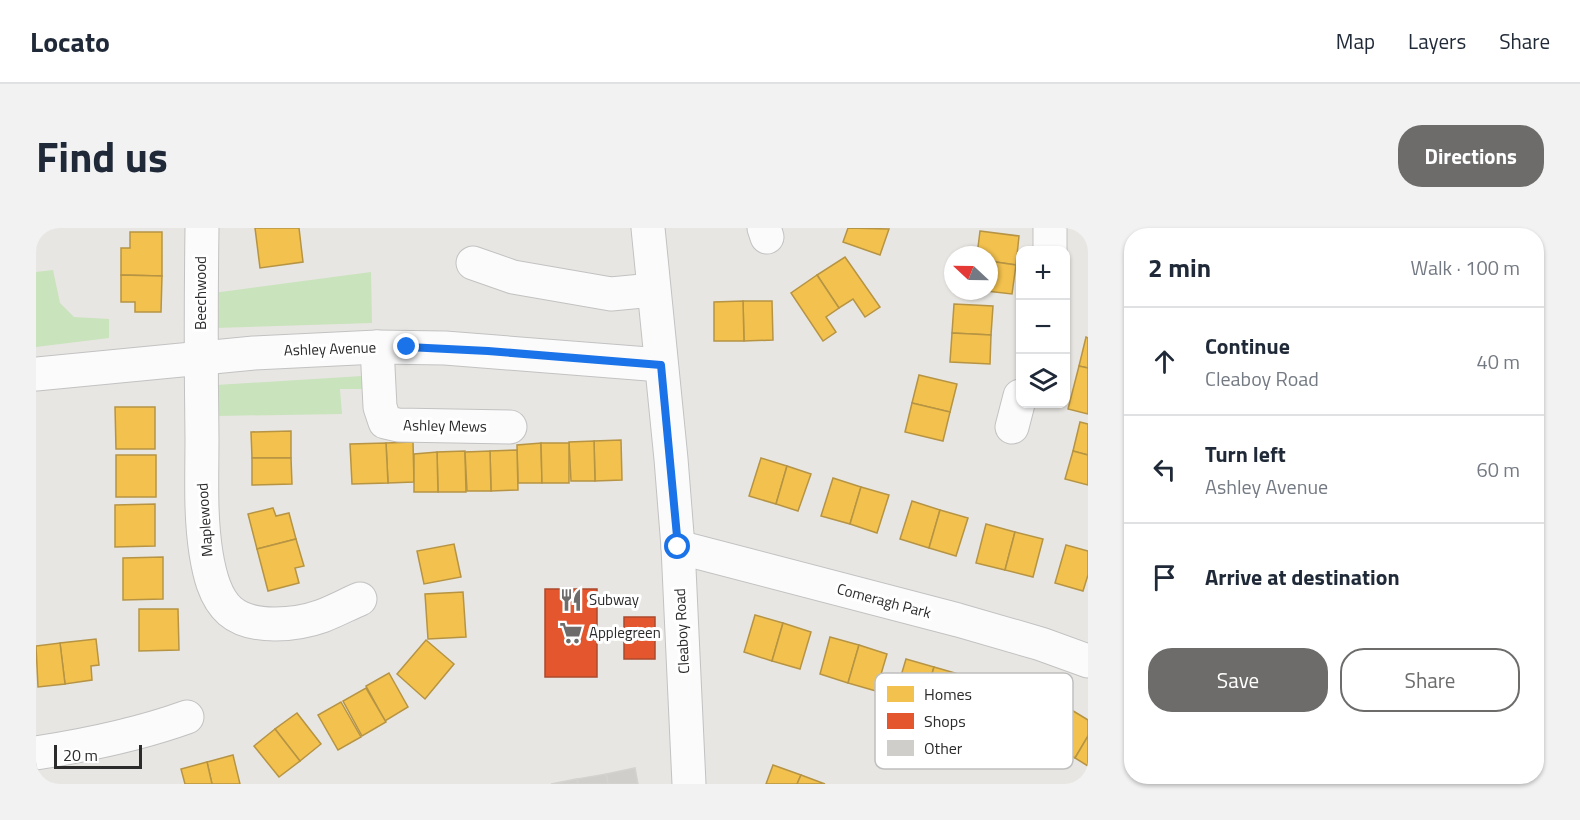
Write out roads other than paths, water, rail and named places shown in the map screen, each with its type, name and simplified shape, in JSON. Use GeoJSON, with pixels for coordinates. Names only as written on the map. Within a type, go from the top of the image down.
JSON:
{"type":"FeatureCollection","features":[{"type":"Feature","properties":{"kind":"street","name":"Beechwood"},"geometry":{"type":"LineString","coordinates":[[201,358],[202,228]]}},
{"type":"Feature","properties":{"kind":"street","name":"Cleaboy Road"},"geometry":{"type":"LineString","coordinates":[[648,228],[678,547],[689,784]]}},
{"type":"Feature","properties":{"kind":"street"},"geometry":{"type":"LineString","coordinates":[[1050,228],[1050,246]]}},
{"type":"Feature","properties":{"kind":"street"},"geometry":{"type":"LineString","coordinates":[[473,263],[513,277],[610,294],[653,290]]}},
{"type":"Feature","properties":{"kind":"street","name":"Ashley Avenue"},"geometry":{"type":"LineString","coordinates":[[36,374],[273,352],[377,347],[466,349],[661,365]]}},
{"type":"Feature","properties":{"kind":"street","name":"Ashley Mews"},"geometry":{"type":"LineString","coordinates":[[377,347],[380,407],[385,422],[398,425],[510,427]]}},
{"type":"Feature","properties":{"kind":"street","name":"Maplewood"},"geometry":{"type":"LineString","coordinates":[[201,358],[202,496],[206,551],[211,576],[222,603],[240,618],[253,622],[282,623],[322,616],[360,598]]}},
{"type":"Feature","properties":{"kind":"street"},"geometry":{"type":"LineString","coordinates":[[1012,427],[1017,408]]}},
{"type":"Feature","properties":{"kind":"street","name":"Comeragh Park"},"geometry":{"type":"LineString","coordinates":[[678,547],[958,620],[1088,660]]}},
{"type":"Feature","properties":{"kind":"street"},"geometry":{"type":"LineString","coordinates":[[36,753],[97,744],[131,736],[187,717]]}},
{"type":"Feature","properties":{"kind":"place","name":"Subway"},"geometry":{"type":"Point","coordinates":[571,600]}},
{"type":"Feature","properties":{"kind":"place","name":"Applegreen"},"geometry":{"type":"Point","coordinates":[571,633]}}]}
